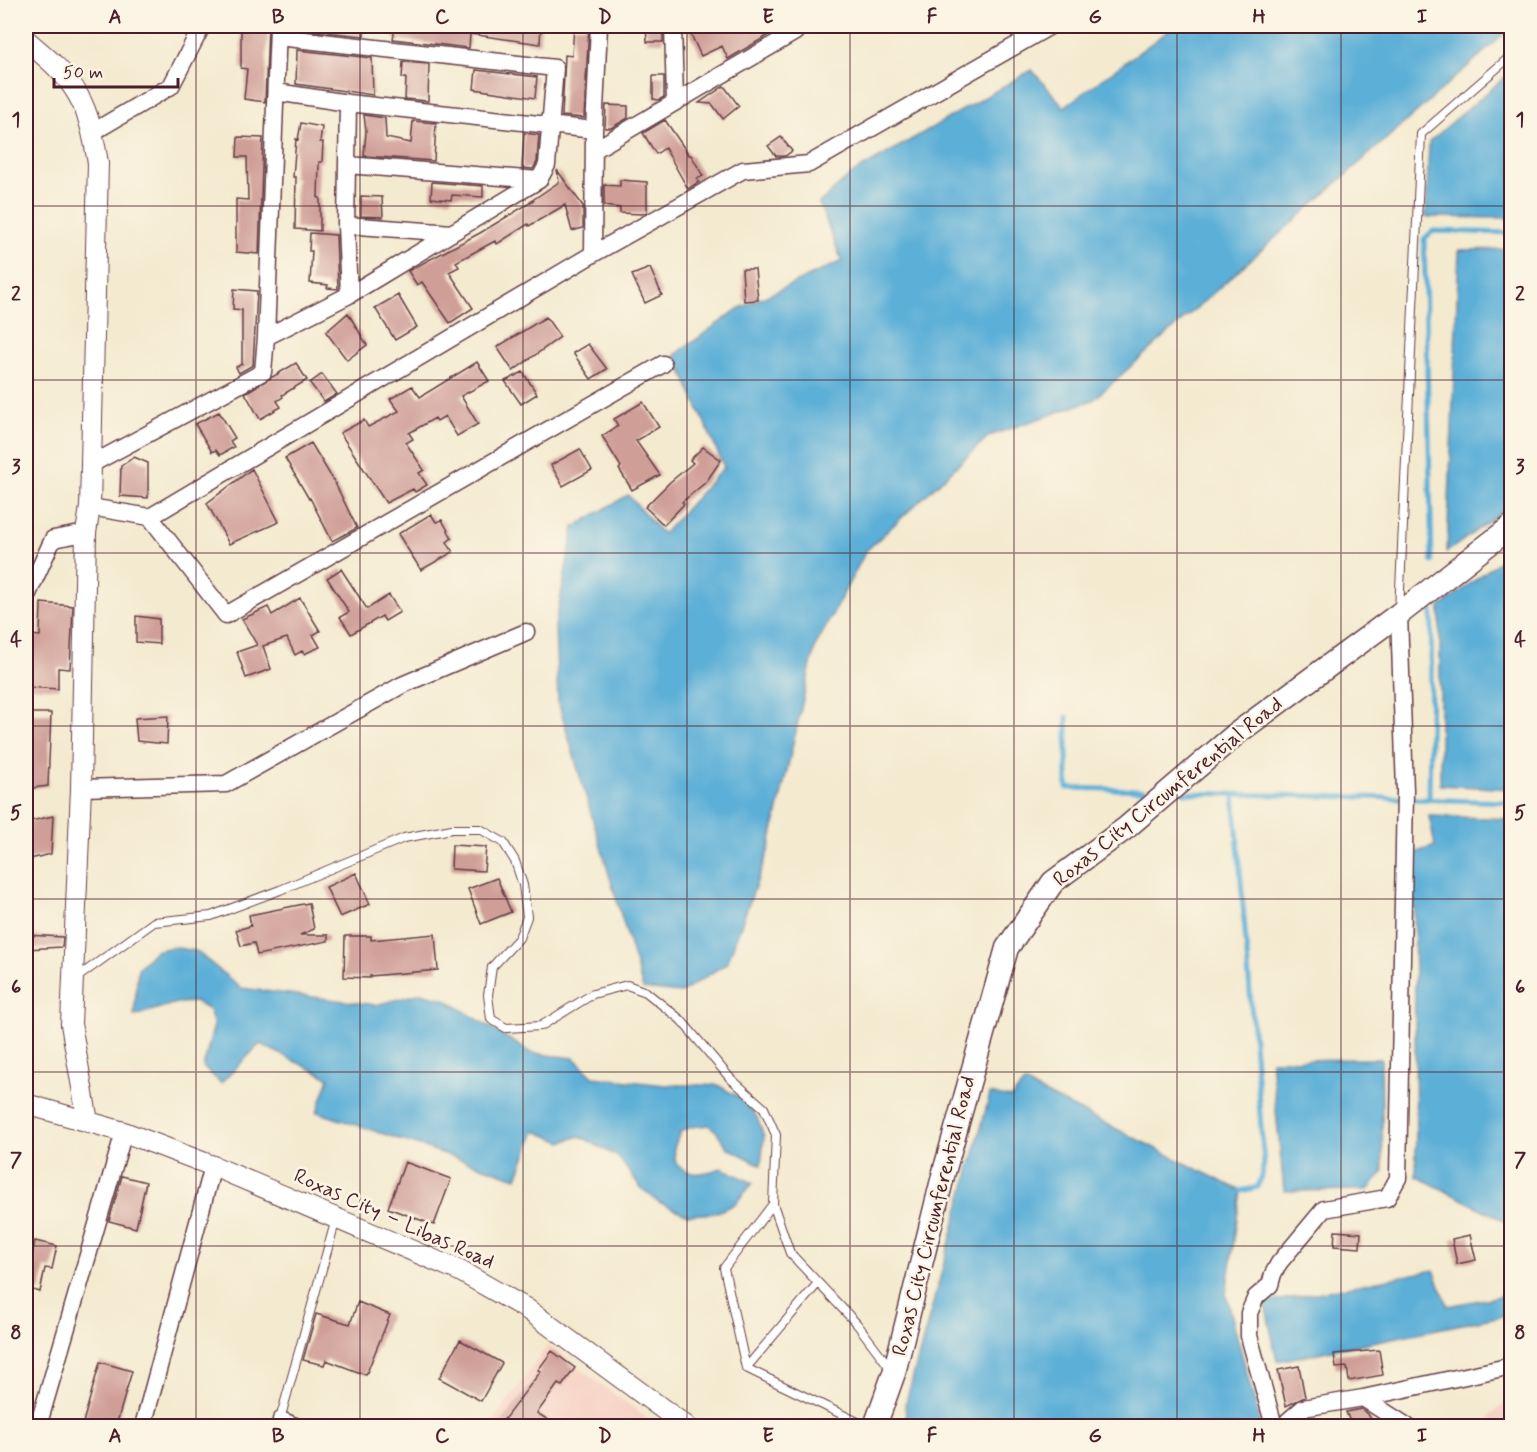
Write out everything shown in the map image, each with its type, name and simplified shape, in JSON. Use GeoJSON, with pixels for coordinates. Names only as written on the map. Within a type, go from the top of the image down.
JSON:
{"type":"FeatureCollection","features":[{"type":"Feature","properties":{"kind":"main road","name":"Roxas City Circumferential Road"},"geometry":{"type":"LineString","coordinates":[[875,1426],[894,1373],[948,1160],[1007,948],[1053,882],[1126,828],[1236,734],[1399,614],[1512,526]]}},
{"type":"Feature","properties":{"kind":"street"},"geometry":{"type":"LineString","coordinates":[[93,132],[171,86],[202,26]]}},
{"type":"Feature","properties":{"kind":"street"},"geometry":{"type":"LineString","coordinates":[[593,254],[594,130],[599,26]]}},
{"type":"Feature","properties":{"kind":"street"},"geometry":{"type":"LineString","coordinates":[[673,26],[675,102]]}},
{"type":"Feature","properties":{"kind":"street"},"geometry":{"type":"LineString","coordinates":[[594,150],[795,32],[791,26]]}},
{"type":"Feature","properties":{"kind":"street"},"geometry":{"type":"LineString","coordinates":[[90,507],[150,517],[593,254],[743,170],[809,164],[1050,26]]}},
{"type":"Feature","properties":{"kind":"street"},"geometry":{"type":"LineString","coordinates":[[90,465],[263,372],[267,337],[278,31],[555,68],[547,165],[539,180],[349,294],[267,337]]}},
{"type":"Feature","properties":{"kind":"street"},"geometry":{"type":"LineString","coordinates":[[26,40],[51,61],[78,94],[93,132],[98,163],[90,507],[86,533],[81,788],[71,1024],[88,1122]]}},
{"type":"Feature","properties":{"kind":"street"},"geometry":{"type":"LineString","coordinates":[[276,92],[348,103],[550,127],[594,130]]}},
{"type":"Feature","properties":{"kind":"street"},"geometry":{"type":"LineString","coordinates":[[348,103],[346,225],[349,294]]}},
{"type":"Feature","properties":{"kind":"street"},"geometry":{"type":"LineString","coordinates":[[347,165],[539,180]]}},
{"type":"Feature","properties":{"kind":"street"},"geometry":{"type":"LineString","coordinates":[[346,225],[452,233]]}},
{"type":"Feature","properties":{"kind":"street"},"geometry":{"type":"LineString","coordinates":[[150,517],[226,615],[663,364]]}},
{"type":"Feature","properties":{"kind":"street"},"geometry":{"type":"LineString","coordinates":[[26,598],[53,539],[86,533]]}},
{"type":"Feature","properties":{"kind":"street"},"geometry":{"type":"LineString","coordinates":[[1274,1426],[1250,1336],[1249,1313],[1256,1297],[1270,1285],[1279,1263],[1324,1209],[1387,1198],[1398,1178],[1405,791],[1399,614]]}},
{"type":"Feature","properties":{"kind":"street"},"geometry":{"type":"LineString","coordinates":[[81,788],[226,784],[402,685],[526,632]]}},
{"type":"Feature","properties":{"kind":"street","name":"Roxas City – Libas Road"},"geometry":{"type":"LineString","coordinates":[[26,1104],[124,1132],[213,1166],[460,1270],[527,1309],[686,1426]]}},
{"type":"Feature","properties":{"kind":"street"},"geometry":{"type":"LineString","coordinates":[[41,1416],[124,1132]]}},
{"type":"Feature","properties":{"kind":"street"},"geometry":{"type":"LineString","coordinates":[[143,1426],[213,1166]]}},
{"type":"Feature","properties":{"kind":"street"},"geometry":{"type":"LineString","coordinates":[[1291,1426],[1288,1421],[1303,1408],[1363,1398],[1512,1366]]}},
{"type":"Feature","properties":{"kind":"street"},"geometry":{"type":"LineString","coordinates":[[1363,1398],[1407,1426]]}},
{"type":"Feature","properties":{"kind":"lane"},"geometry":{"type":"LineString","coordinates":[[1399,614],[1421,134],[1512,55]]}},
{"type":"Feature","properties":{"kind":"lane"},"geometry":{"type":"LineString","coordinates":[[72,981],[154,922],[211,916],[404,838],[452,829],[480,829],[502,842],[514,861],[523,885],[527,917],[519,938],[492,967],[488,995],[491,1019],[506,1028],[541,1026],[593,994],[627,985],[646,992],[681,1020],[730,1078],[764,1108],[776,1135],[773,1204],[790,1253],[857,1324],[894,1373]]}},
{"type":"Feature","properties":{"kind":"lane"},"geometry":{"type":"LineString","coordinates":[[746,1368],[724,1268],[773,1204]]}},
{"type":"Feature","properties":{"kind":"lane"},"geometry":{"type":"LineString","coordinates":[[284,1424],[336,1219]]}},
{"type":"Feature","properties":{"kind":"lane"},"geometry":{"type":"LineString","coordinates":[[746,1368],[818,1283]]}},
{"type":"Feature","properties":{"kind":"lane"},"geometry":{"type":"LineString","coordinates":[[746,1368],[866,1426]]}},
{"type":"Feature","properties":{"kind":"shaded area"},"geometry":{"type":"Polygon","coordinates":[[[548,1345],[658,1426],[490,1426],[548,1345]]]}},
{"type":"Feature","properties":{"kind":"shaded area"},"geometry":{"type":"Polygon","coordinates":[[[1511,1398],[1511,1426],[1487,1426],[1491,1414],[1511,1398]]]}},
{"type":"Feature","properties":{"kind":"water"},"geometry":{"type":"Polygon","coordinates":[[[1175,26],[1511,26],[1511,28],[1093,400],[989,436],[866,551],[815,647],[769,849],[727,963],[681,993],[643,989],[558,702],[555,626],[574,527],[628,495],[663,534],[724,467],[675,355],[738,309],[842,261],[819,203],[853,173],[1032,70],[1064,107],[1175,26]]]}},
{"type":"Feature","properties":{"kind":"water"},"geometry":{"type":"Polygon","coordinates":[[[1511,72],[1511,218],[1426,217],[1429,142],[1511,72]]]}},
{"type":"Feature","properties":{"kind":"water"},"geometry":{"type":"Polygon","coordinates":[[[1511,249],[1511,505],[1447,552],[1459,250],[1511,249]]]}},
{"type":"Feature","properties":{"kind":"water"},"geometry":{"type":"Polygon","coordinates":[[[1511,552],[1511,789],[1440,785],[1440,607],[1511,552]]]}},
{"type":"Feature","properties":{"kind":"water"},"geometry":{"type":"Polygon","coordinates":[[[1429,816],[1511,819],[1511,1264],[1507,1222],[1416,1176],[1414,853],[1435,846],[1429,816]]]}},
{"type":"Feature","properties":{"kind":"water"},"geometry":{"type":"Polygon","coordinates":[[[172,947],[196,951],[241,988],[376,1005],[421,993],[445,999],[531,1053],[574,1058],[593,1077],[665,1085],[718,1085],[743,1100],[757,1117],[764,1137],[761,1165],[728,1148],[716,1131],[708,1125],[691,1127],[680,1132],[674,1148],[676,1164],[698,1174],[722,1168],[753,1183],[735,1204],[715,1213],[688,1215],[659,1202],[641,1188],[618,1157],[580,1136],[562,1142],[535,1131],[517,1178],[317,1112],[329,1078],[260,1044],[221,1083],[203,1067],[214,1025],[209,1010],[196,1002],[176,1003],[134,1016],[138,968],[155,951],[172,947]]]}},
{"type":"Feature","properties":{"kind":"water"},"geometry":{"type":"Polygon","coordinates":[[[1381,1059],[1383,1172],[1368,1190],[1284,1191],[1271,1060],[1381,1059]]]}},
{"type":"Feature","properties":{"kind":"water"},"geometry":{"type":"Polygon","coordinates":[[[1024,1083],[1241,1191],[1226,1294],[1261,1426],[907,1426],[905,1406],[990,1094],[1011,1098],[1024,1083]]]}},
{"type":"Feature","properties":{"kind":"water"},"geometry":{"type":"Polygon","coordinates":[[[1434,1270],[1448,1306],[1502,1296],[1503,1316],[1277,1361],[1265,1303],[1434,1270]]]}},
{"type":"Feature","properties":{"kind":"building"},"geometry":{"type":"Polygon","coordinates":[[[241,26],[268,26],[265,102],[244,99],[247,69],[241,68],[241,26]]]}},
{"type":"Feature","properties":{"kind":"building"},"geometry":{"type":"Polygon","coordinates":[[[297,26],[364,26],[364,36],[297,29],[297,26]]]}},
{"type":"Feature","properties":{"kind":"building"},"geometry":{"type":"Polygon","coordinates":[[[395,26],[541,26],[540,44],[470,34],[469,48],[393,39],[395,26]]]}},
{"type":"Feature","properties":{"kind":"building"},"geometry":{"type":"Polygon","coordinates":[[[574,26],[589,26],[584,118],[562,116],[565,55],[572,56],[574,26]]]}},
{"type":"Feature","properties":{"kind":"building"},"geometry":{"type":"Polygon","coordinates":[[[646,26],[663,26],[663,42],[647,42],[646,26]]]}},
{"type":"Feature","properties":{"kind":"building"},"geometry":{"type":"Polygon","coordinates":[[[687,26],[761,26],[767,36],[728,59],[722,46],[701,56],[687,26]]]}},
{"type":"Feature","properties":{"kind":"building"},"geometry":{"type":"Polygon","coordinates":[[[297,50],[372,58],[373,95],[296,84],[297,50]]]}},
{"type":"Feature","properties":{"kind":"building"},"geometry":{"type":"Polygon","coordinates":[[[403,62],[429,64],[428,101],[405,99],[406,78],[402,78],[403,62]]]}},
{"type":"Feature","properties":{"kind":"building"},"geometry":{"type":"Polygon","coordinates":[[[476,70],[537,77],[535,98],[474,89],[476,70]]]}},
{"type":"Feature","properties":{"kind":"building"},"geometry":{"type":"Polygon","coordinates":[[[653,76],[664,76],[664,97],[659,100],[653,99],[653,76]]]}},
{"type":"Feature","properties":{"kind":"building"},"geometry":{"type":"Polygon","coordinates":[[[724,86],[739,106],[723,119],[712,104],[699,103],[724,86]]]}},
{"type":"Feature","properties":{"kind":"building"},"geometry":{"type":"Polygon","coordinates":[[[606,105],[628,106],[628,118],[611,128],[605,128],[606,105]]]}},
{"type":"Feature","properties":{"kind":"building"},"geometry":{"type":"Polygon","coordinates":[[[364,115],[385,118],[386,138],[411,143],[413,121],[436,123],[434,161],[364,156],[366,131],[364,115]]]}},
{"type":"Feature","properties":{"kind":"building"},"geometry":{"type":"Polygon","coordinates":[[[665,120],[691,155],[703,176],[697,179],[699,182],[688,189],[665,148],[656,154],[643,133],[665,120]]]}},
{"type":"Feature","properties":{"kind":"building"},"geometry":{"type":"Polygon","coordinates":[[[301,123],[322,127],[320,142],[323,142],[322,162],[319,162],[318,198],[320,198],[320,231],[295,229],[296,177],[293,177],[296,139],[298,140],[301,123]]]}},
{"type":"Feature","properties":{"kind":"building"},"geometry":{"type":"Polygon","coordinates":[[[524,133],[539,135],[537,162],[533,169],[522,168],[524,133]]]}},
{"type":"Feature","properties":{"kind":"building"},"geometry":{"type":"Polygon","coordinates":[[[238,137],[263,138],[259,254],[236,252],[236,199],[248,200],[247,157],[237,157],[238,137]]]}},
{"type":"Feature","properties":{"kind":"building"},"geometry":{"type":"Polygon","coordinates":[[[781,137],[792,151],[785,156],[776,156],[768,146],[781,137]]]}},
{"type":"Feature","properties":{"kind":"building"},"geometry":{"type":"Polygon","coordinates":[[[557,170],[583,206],[583,228],[572,231],[565,205],[529,226],[528,224],[497,244],[495,241],[456,262],[459,267],[449,272],[473,308],[450,323],[422,282],[417,285],[408,271],[480,233],[533,201],[531,201],[559,182],[557,170]]]}},
{"type":"Feature","properties":{"kind":"building"},"geometry":{"type":"Polygon","coordinates":[[[620,180],[647,182],[647,212],[642,214],[620,213],[620,208],[604,206],[604,185],[620,186],[620,180]]]}},
{"type":"Feature","properties":{"kind":"building"},"geometry":{"type":"Polygon","coordinates":[[[432,182],[483,186],[483,197],[452,195],[451,200],[431,198],[432,182]]]}},
{"type":"Feature","properties":{"kind":"building"},"geometry":{"type":"Polygon","coordinates":[[[361,196],[382,197],[383,217],[361,216],[361,196]]]}},
{"type":"Feature","properties":{"kind":"building"},"geometry":{"type":"Polygon","coordinates":[[[310,233],[336,235],[338,289],[327,288],[328,285],[310,283],[312,251],[309,251],[310,233]]]}},
{"type":"Feature","properties":{"kind":"building"},"geometry":{"type":"Polygon","coordinates":[[[650,268],[662,295],[645,303],[632,275],[650,268]]]}},
{"type":"Feature","properties":{"kind":"building"},"geometry":{"type":"Polygon","coordinates":[[[742,269],[755,269],[758,300],[744,301],[742,269]]]}},
{"type":"Feature","properties":{"kind":"building"},"geometry":{"type":"Polygon","coordinates":[[[234,289],[257,291],[253,365],[239,373],[236,367],[242,364],[242,310],[233,309],[234,289]]]}},
{"type":"Feature","properties":{"kind":"building"},"geometry":{"type":"Polygon","coordinates":[[[398,295],[417,327],[395,340],[375,308],[398,295]]]}},
{"type":"Feature","properties":{"kind":"building"},"geometry":{"type":"Polygon","coordinates":[[[348,313],[367,345],[347,360],[326,332],[348,313]]]}},
{"type":"Feature","properties":{"kind":"building"},"geometry":{"type":"Polygon","coordinates":[[[546,317],[560,337],[513,371],[497,347],[546,317]]]}},
{"type":"Feature","properties":{"kind":"building"},"geometry":{"type":"Polygon","coordinates":[[[588,344],[607,369],[591,379],[573,353],[588,344]]]}},
{"type":"Feature","properties":{"kind":"building"},"geometry":{"type":"Polygon","coordinates":[[[477,362],[489,381],[461,396],[478,424],[457,436],[445,416],[437,421],[435,418],[409,433],[413,439],[406,443],[424,470],[419,473],[427,485],[415,492],[413,489],[386,503],[340,433],[364,420],[368,427],[399,411],[390,399],[412,386],[420,397],[477,362]]]}},
{"type":"Feature","properties":{"kind":"building"},"geometry":{"type":"Polygon","coordinates":[[[296,363],[307,380],[282,395],[283,397],[277,401],[281,407],[260,419],[245,393],[296,363]]]}},
{"type":"Feature","properties":{"kind":"building"},"geometry":{"type":"Polygon","coordinates":[[[523,372],[537,394],[521,404],[505,381],[523,372]]]}},
{"type":"Feature","properties":{"kind":"building"},"geometry":{"type":"Polygon","coordinates":[[[322,374],[337,394],[324,402],[310,383],[322,374]]]}},
{"type":"Feature","properties":{"kind":"building"},"geometry":{"type":"Polygon","coordinates":[[[643,402],[659,427],[636,441],[660,475],[632,490],[602,436],[618,426],[614,419],[643,402]]]}},
{"type":"Feature","properties":{"kind":"building"},"geometry":{"type":"Polygon","coordinates":[[[219,412],[235,438],[230,441],[234,447],[220,455],[216,450],[212,452],[195,424],[219,412]]]}},
{"type":"Feature","properties":{"kind":"building"},"geometry":{"type":"Polygon","coordinates":[[[311,443],[335,483],[357,528],[332,541],[310,498],[285,458],[311,443]]]}},
{"type":"Feature","properties":{"kind":"building"},"geometry":{"type":"Polygon","coordinates":[[[703,447],[721,460],[706,482],[682,502],[684,504],[664,525],[645,507],[693,463],[690,460],[703,447]]]}},
{"type":"Feature","properties":{"kind":"building"},"geometry":{"type":"Polygon","coordinates":[[[580,449],[592,470],[563,486],[551,465],[580,449]]]}},
{"type":"Feature","properties":{"kind":"building"},"geometry":{"type":"Polygon","coordinates":[[[134,457],[148,463],[148,498],[120,496],[121,466],[134,457]]]}},
{"type":"Feature","properties":{"kind":"building"},"geometry":{"type":"Polygon","coordinates":[[[252,469],[279,522],[229,544],[207,503],[252,469]]]}},
{"type":"Feature","properties":{"kind":"building"},"geometry":{"type":"Polygon","coordinates":[[[431,514],[436,522],[442,520],[452,538],[447,542],[453,552],[421,570],[398,534],[431,514]]]}},
{"type":"Feature","properties":{"kind":"building"},"geometry":{"type":"Polygon","coordinates":[[[341,569],[367,609],[389,595],[400,612],[385,621],[382,616],[351,634],[340,617],[349,612],[327,578],[341,569]]]}},
{"type":"Feature","properties":{"kind":"building"},"geometry":{"type":"Polygon","coordinates":[[[300,598],[320,631],[313,635],[320,647],[295,655],[287,638],[263,646],[271,669],[246,678],[237,652],[257,645],[242,619],[268,607],[272,615],[300,598]]]}},
{"type":"Feature","properties":{"kind":"building"},"geometry":{"type":"Polygon","coordinates":[[[41,603],[73,606],[70,669],[58,668],[58,689],[26,687],[26,675],[29,675],[30,635],[40,636],[41,603]]]}},
{"type":"Feature","properties":{"kind":"building"},"geometry":{"type":"Polygon","coordinates":[[[136,616],[159,619],[159,644],[136,642],[136,616]]]}},
{"type":"Feature","properties":{"kind":"building"},"geometry":{"type":"Polygon","coordinates":[[[26,713],[51,713],[48,786],[26,789],[26,713]]]}},
{"type":"Feature","properties":{"kind":"building"},"geometry":{"type":"Polygon","coordinates":[[[168,716],[167,744],[137,741],[135,718],[168,716]]]}},
{"type":"Feature","properties":{"kind":"building"},"geometry":{"type":"Polygon","coordinates":[[[53,816],[51,854],[26,860],[26,822],[53,816]]]}},
{"type":"Feature","properties":{"kind":"building"},"geometry":{"type":"Polygon","coordinates":[[[452,845],[486,847],[484,871],[451,869],[452,845]]]}},
{"type":"Feature","properties":{"kind":"building"},"geometry":{"type":"Polygon","coordinates":[[[356,873],[370,904],[340,917],[326,887],[356,873]]]}},
{"type":"Feature","properties":{"kind":"building"},"geometry":{"type":"Polygon","coordinates":[[[497,878],[511,912],[481,924],[468,889],[497,878]]]}},
{"type":"Feature","properties":{"kind":"building"},"geometry":{"type":"Polygon","coordinates":[[[309,903],[314,929],[300,935],[328,935],[328,941],[257,955],[254,943],[241,946],[236,930],[251,926],[249,915],[309,903]]]}},
{"type":"Feature","properties":{"kind":"building"},"geometry":{"type":"Polygon","coordinates":[[[435,934],[438,970],[370,976],[370,978],[344,977],[345,936],[371,936],[371,940],[435,934]]]}},
{"type":"Feature","properties":{"kind":"building"},"geometry":{"type":"Polygon","coordinates":[[[26,935],[63,937],[62,947],[26,949],[26,935]]]}},
{"type":"Feature","properties":{"kind":"building"},"geometry":{"type":"Polygon","coordinates":[[[405,1162],[451,1179],[434,1225],[388,1208],[405,1162]]]}},
{"type":"Feature","properties":{"kind":"building"},"geometry":{"type":"Polygon","coordinates":[[[122,1176],[146,1182],[136,1228],[109,1221],[122,1176]]]}},
{"type":"Feature","properties":{"kind":"building"},"geometry":{"type":"Polygon","coordinates":[[[1335,1231],[1361,1233],[1360,1248],[1334,1246],[1335,1231]]]}},
{"type":"Feature","properties":{"kind":"building"},"geometry":{"type":"Polygon","coordinates":[[[1470,1235],[1476,1260],[1457,1264],[1452,1239],[1470,1235]]]}},
{"type":"Feature","properties":{"kind":"building"},"geometry":{"type":"Polygon","coordinates":[[[35,1241],[57,1246],[52,1269],[45,1268],[40,1292],[26,1288],[26,1263],[30,1264],[35,1241]]]}},
{"type":"Feature","properties":{"kind":"building"},"geometry":{"type":"Polygon","coordinates":[[[358,1302],[390,1315],[366,1375],[326,1360],[324,1365],[303,1360],[316,1314],[350,1324],[358,1302]]]}},
{"type":"Feature","properties":{"kind":"building"},"geometry":{"type":"Polygon","coordinates":[[[460,1340],[502,1363],[481,1401],[439,1378],[460,1340]]]}},
{"type":"Feature","properties":{"kind":"building"},"geometry":{"type":"Polygon","coordinates":[[[1379,1350],[1383,1375],[1349,1381],[1347,1367],[1336,1368],[1334,1354],[1379,1350]]]}},
{"type":"Feature","properties":{"kind":"building"},"geometry":{"type":"Polygon","coordinates":[[[552,1351],[575,1368],[562,1386],[558,1384],[537,1413],[558,1426],[499,1426],[541,1371],[538,1370],[552,1351]]]}},
{"type":"Feature","properties":{"kind":"building"},"geometry":{"type":"Polygon","coordinates":[[[100,1362],[132,1371],[116,1426],[82,1426],[100,1362]]]}},
{"type":"Feature","properties":{"kind":"building"},"geometry":{"type":"Polygon","coordinates":[[[1299,1366],[1305,1397],[1286,1406],[1278,1370],[1299,1366]]]}},
{"type":"Feature","properties":{"kind":"building"},"geometry":{"type":"Polygon","coordinates":[[[1361,1409],[1368,1414],[1375,1426],[1352,1426],[1346,1412],[1361,1409]]]}},
{"type":"Feature","properties":{"kind":"waterway"},"geometry":{"type":"LineString","coordinates":[[1432,562],[1424,239],[1433,231],[1512,233]]}},
{"type":"Feature","properties":{"kind":"waterway"},"geometry":{"type":"LineString","coordinates":[[1429,800],[1432,611]]}},
{"type":"Feature","properties":{"kind":"waterway"},"geometry":{"type":"LineString","coordinates":[[1067,717],[1067,788],[1145,790]]}},
{"type":"Feature","properties":{"kind":"waterway"},"geometry":{"type":"LineString","coordinates":[[1184,793],[1400,798]]}},
{"type":"Feature","properties":{"kind":"waterway"},"geometry":{"type":"LineString","coordinates":[[1234,795],[1264,1164],[1258,1187],[1241,1191]]}},
{"type":"Feature","properties":{"kind":"waterway"},"geometry":{"type":"LineString","coordinates":[[1414,799],[1512,802]]}}]}
